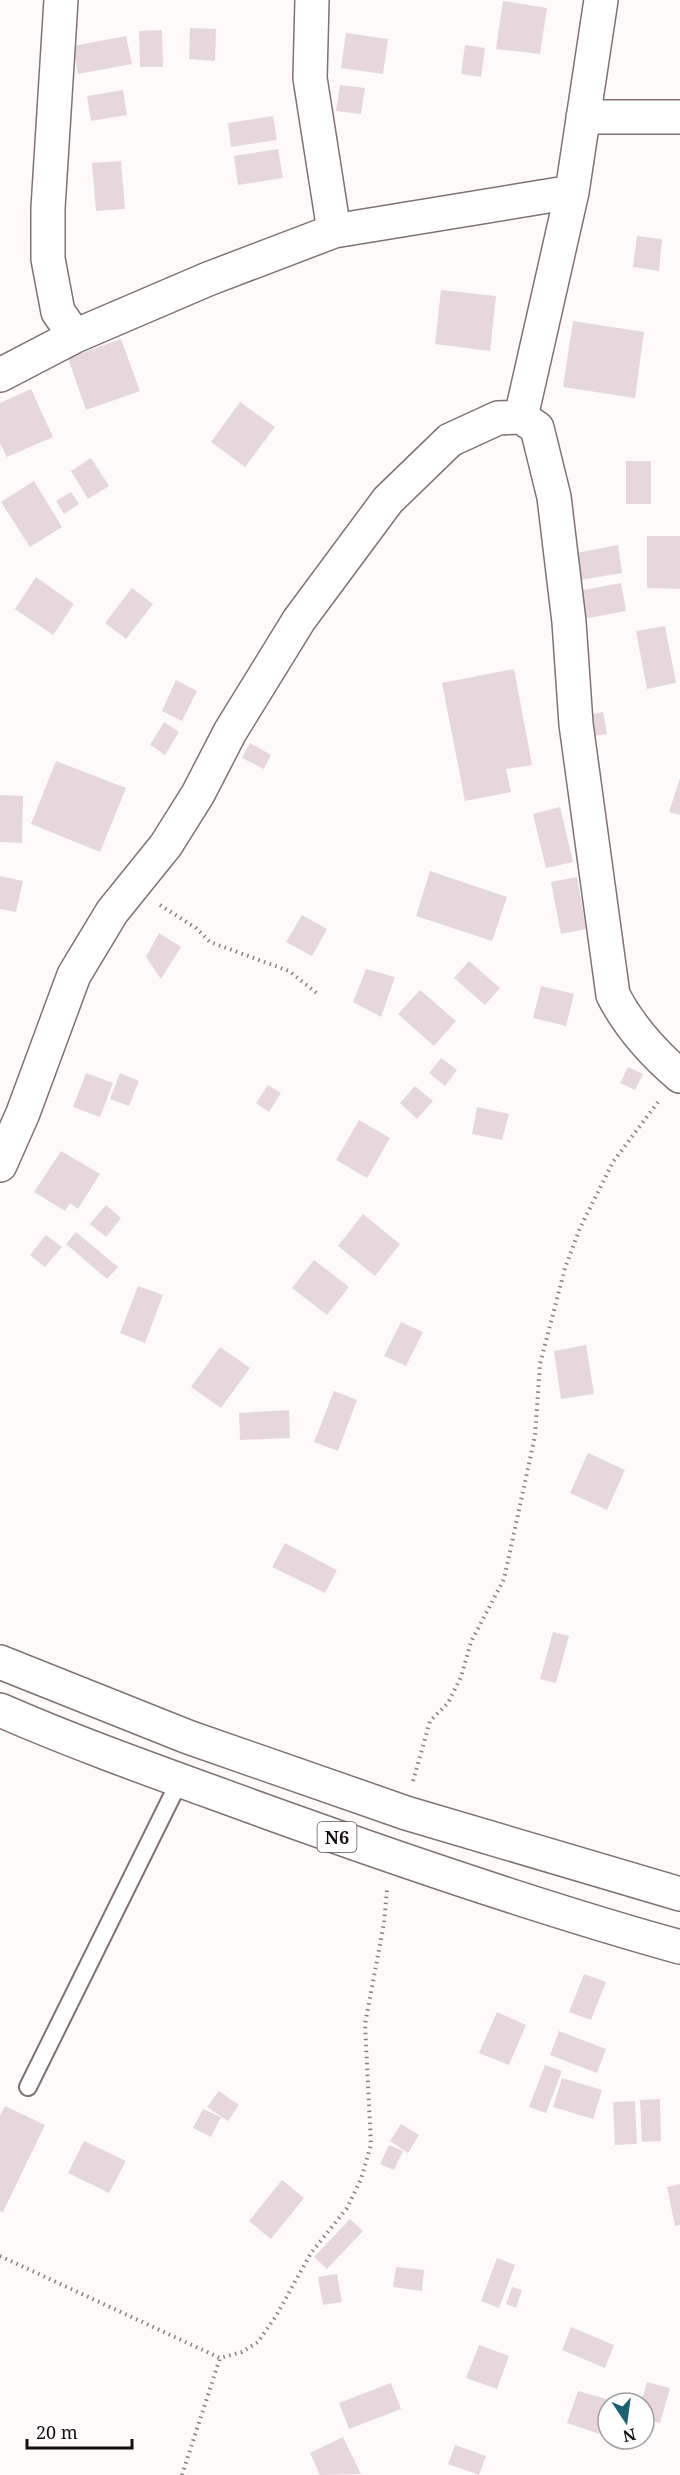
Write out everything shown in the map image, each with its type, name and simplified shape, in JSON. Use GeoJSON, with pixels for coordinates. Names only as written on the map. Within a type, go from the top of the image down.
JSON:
{"type":"FeatureCollection","features":[{"type":"Feature","properties":{"kind":"main road"},"geometry":{"type":"LineString","coordinates":[[61,0],[48,207],[48,259],[58,312],[75,336]]}},
{"type":"Feature","properties":{"kind":"main road"},"geometry":{"type":"LineString","coordinates":[[312,0],[310,78],[334,231]]}},
{"type":"Feature","properties":{"kind":"main road"},"geometry":{"type":"LineString","coordinates":[[521,417],[572,192],[601,0]]}},
{"type":"Feature","properties":{"kind":"main road"},"geometry":{"type":"LineString","coordinates":[[583,117],[680,117]]}},
{"type":"Feature","properties":{"kind":"main road"},"geometry":{"type":"LineString","coordinates":[[0,375],[75,336],[208,279],[334,231],[572,192]]}},
{"type":"Feature","properties":{"kind":"main road"},"geometry":{"type":"LineString","coordinates":[[0,1165],[23,1113],[74,975],[112,912],[166,845],[230,732],[299,620],[388,500],[450,440],[498,418],[521,417],[537,428],[555,497],[569,622],[576,724],[613,995],[623,1014],[679,1075]]}},
{"type":"Feature","properties":{"kind":"main road","name":"N6"},"geometry":{"type":"LineString","coordinates":[[0,1662],[188,1737],[406,1813],[680,1894]]}},
{"type":"Feature","properties":{"kind":"main road","name":"N6"},"geometry":{"type":"LineString","coordinates":[[0,1710],[180,1780],[393,1857],[610,1928],[680,1947]]}},
{"type":"Feature","properties":{"kind":"lane"},"geometry":{"type":"LineString","coordinates":[[28,2087],[180,1780]]}},
{"type":"Feature","properties":{"kind":"path"},"geometry":{"type":"LineString","coordinates":[[130,890],[167,908],[210,942],[289,971],[319,995]]}},
{"type":"Feature","properties":{"kind":"path"},"geometry":{"type":"LineString","coordinates":[[406,1813],[422,1744],[430,1721],[447,1703],[461,1677],[471,1642],[504,1579],[535,1436],[540,1364],[564,1268],[580,1228],[614,1162],[679,1075]]}},
{"type":"Feature","properties":{"kind":"path"},"geometry":{"type":"LineString","coordinates":[[0,2256],[220,2358],[242,2352],[258,2342],[276,2316],[311,2253],[346,2208],[361,2179],[371,2145],[365,2024],[393,1857]]}},
{"type":"Feature","properties":{"kind":"path"},"geometry":{"type":"LineString","coordinates":[[182,2475],[220,2358]]}},
{"type":"Feature","properties":{"kind":"building"},"geometry":{"type":"Polygon","coordinates":[[[503,1],[547,8],[540,54],[496,49],[503,1]]]}},
{"type":"Feature","properties":{"kind":"building"},"geometry":{"type":"Polygon","coordinates":[[[190,28],[216,29],[215,61],[189,59],[190,28]]]}},
{"type":"Feature","properties":{"kind":"building"},"geometry":{"type":"Polygon","coordinates":[[[162,30],[163,67],[140,67],[139,31],[162,30]]]}},
{"type":"Feature","properties":{"kind":"building"},"geometry":{"type":"Polygon","coordinates":[[[346,33],[388,39],[383,74],[341,68],[346,33]]]}},
{"type":"Feature","properties":{"kind":"building"},"geometry":{"type":"Polygon","coordinates":[[[126,36],[132,64],[78,74],[73,46],[126,36]]]}},
{"type":"Feature","properties":{"kind":"building"},"geometry":{"type":"Polygon","coordinates":[[[465,45],[485,48],[481,77],[461,74],[465,45]]]}},
{"type":"Feature","properties":{"kind":"building"},"geometry":{"type":"Polygon","coordinates":[[[340,85],[365,88],[361,114],[336,111],[340,85]]]}},
{"type":"Feature","properties":{"kind":"building"},"geometry":{"type":"Polygon","coordinates":[[[123,90],[127,115],[91,121],[87,96],[123,90]]]}},
{"type":"Feature","properties":{"kind":"building"},"geometry":{"type":"Polygon","coordinates":[[[273,116],[277,140],[231,147],[228,123],[273,116]]]}},
{"type":"Feature","properties":{"kind":"building"},"geometry":{"type":"Polygon","coordinates":[[[278,149],[283,178],[238,185],[234,156],[278,149]]]}},
{"type":"Feature","properties":{"kind":"building"},"geometry":{"type":"Polygon","coordinates":[[[121,161],[125,209],[96,211],[92,163],[121,161]]]}},
{"type":"Feature","properties":{"kind":"building"},"geometry":{"type":"Polygon","coordinates":[[[637,236],[662,239],[659,271],[633,267],[637,236]]]}},
{"type":"Feature","properties":{"kind":"building"},"geometry":{"type":"Polygon","coordinates":[[[441,290],[496,296],[490,351],[435,344],[441,290]]]}},
{"type":"Feature","properties":{"kind":"building"},"geometry":{"type":"Polygon","coordinates":[[[573,321],[644,332],[635,398],[563,387],[573,321]]]}},
{"type":"Feature","properties":{"kind":"building"},"geometry":{"type":"Polygon","coordinates":[[[121,339],[140,391],[86,410],[68,358],[121,339]]]}},
{"type":"Feature","properties":{"kind":"building"},"geometry":{"type":"Polygon","coordinates":[[[31,389],[53,437],[7,457],[0,443],[0,403],[31,389]]]}},
{"type":"Feature","properties":{"kind":"building"},"geometry":{"type":"Polygon","coordinates":[[[240,402],[275,427],[245,467],[211,442],[240,402]]]}},
{"type":"Feature","properties":{"kind":"building"},"geometry":{"type":"Polygon","coordinates":[[[91,458],[109,486],[88,499],[71,471],[91,458]]]}},
{"type":"Feature","properties":{"kind":"building"},"geometry":{"type":"Polygon","coordinates":[[[626,461],[651,461],[651,504],[626,504],[626,461]]]}},
{"type":"Feature","properties":{"kind":"building"},"geometry":{"type":"Polygon","coordinates":[[[34,481],[62,527],[30,547],[1,502],[34,481]]]}},
{"type":"Feature","properties":{"kind":"building"},"geometry":{"type":"Polygon","coordinates":[[[71,492],[79,504],[64,514],[56,501],[71,492]]]}},
{"type":"Feature","properties":{"kind":"building"},"geometry":{"type":"Polygon","coordinates":[[[647,536],[680,536],[680,589],[647,588],[647,536]]]}},
{"type":"Feature","properties":{"kind":"building"},"geometry":{"type":"Polygon","coordinates":[[[618,545],[622,573],[580,580],[576,553],[618,545]]]}},
{"type":"Feature","properties":{"kind":"building"},"geometry":{"type":"Polygon","coordinates":[[[36,577],[74,604],[53,635],[15,609],[36,577]]]}},
{"type":"Feature","properties":{"kind":"building"},"geometry":{"type":"Polygon","coordinates":[[[621,583],[626,611],[583,619],[578,591],[621,583]]]}},
{"type":"Feature","properties":{"kind":"building"},"geometry":{"type":"Polygon","coordinates":[[[132,588],[153,604],[126,639],[105,623],[132,588]]]}},
{"type":"Feature","properties":{"kind":"building"},"geometry":{"type":"Polygon","coordinates":[[[665,626],[676,683],[647,689],[636,631],[665,626]]]}},
{"type":"Feature","properties":{"kind":"building"},"geometry":{"type":"Polygon","coordinates":[[[514,669],[532,765],[506,769],[511,792],[465,801],[442,683],[514,669]]]}},
{"type":"Feature","properties":{"kind":"building"},"geometry":{"type":"Polygon","coordinates":[[[176,680],[197,691],[182,721],[162,711],[176,680]]]}},
{"type":"Feature","properties":{"kind":"building"},"geometry":{"type":"Polygon","coordinates":[[[603,712],[607,734],[586,737],[583,716],[603,712]]]}},
{"type":"Feature","properties":{"kind":"building"},"geometry":{"type":"Polygon","coordinates":[[[164,722],[179,732],[165,755],[150,745],[164,722]]]}},
{"type":"Feature","properties":{"kind":"building"},"geometry":{"type":"Polygon","coordinates":[[[250,743],[271,755],[264,769],[242,758],[250,743]]]}},
{"type":"Feature","properties":{"kind":"building"},"geometry":{"type":"Polygon","coordinates":[[[56,761],[126,788],[100,852],[31,824],[56,761]]]}},
{"type":"Feature","properties":{"kind":"building"},"geometry":{"type":"Polygon","coordinates":[[[680,778],[680,815],[669,812],[680,778]]]}},
{"type":"Feature","properties":{"kind":"building"},"geometry":{"type":"Polygon","coordinates":[[[0,795],[23,796],[22,843],[0,842],[0,795]]]}},
{"type":"Feature","properties":{"kind":"building"},"geometry":{"type":"Polygon","coordinates":[[[560,807],[573,862],[546,868],[533,814],[560,807]]]}},
{"type":"Feature","properties":{"kind":"building"},"geometry":{"type":"Polygon","coordinates":[[[430,871],[507,897],[492,941],[416,916],[430,871]]]}},
{"type":"Feature","properties":{"kind":"building"},"geometry":{"type":"Polygon","coordinates":[[[0,876],[23,881],[16,912],[0,909],[0,876]]]}},
{"type":"Feature","properties":{"kind":"building"},"geometry":{"type":"Polygon","coordinates":[[[577,877],[586,929],[561,934],[551,882],[577,877]]]}},
{"type":"Feature","properties":{"kind":"building"},"geometry":{"type":"Polygon","coordinates":[[[302,915],[327,929],[312,956],[286,942],[302,915]]]}},
{"type":"Feature","properties":{"kind":"building"},"geometry":{"type":"Polygon","coordinates":[[[159,933],[181,947],[161,979],[146,957],[159,933]]]}},
{"type":"Feature","properties":{"kind":"building"},"geometry":{"type":"Polygon","coordinates":[[[469,961],[500,988],[485,1005],[454,978],[469,961]]]}},
{"type":"Feature","properties":{"kind":"building"},"geometry":{"type":"Polygon","coordinates":[[[366,969],[395,977],[381,1017],[353,1002],[366,969]]]}},
{"type":"Feature","properties":{"kind":"building"},"geometry":{"type":"Polygon","coordinates":[[[541,986],[574,994],[566,1026],[533,1018],[541,986]]]}},
{"type":"Feature","properties":{"kind":"building"},"geometry":{"type":"Polygon","coordinates":[[[420,990],[456,1021],[434,1046],[398,1014],[420,990]]]}},
{"type":"Feature","properties":{"kind":"building"},"geometry":{"type":"Polygon","coordinates":[[[441,1058],[457,1070],[445,1086],[429,1073],[441,1058]]]}},
{"type":"Feature","properties":{"kind":"building"},"geometry":{"type":"Polygon","coordinates":[[[628,1067],[643,1074],[635,1090],[620,1083],[628,1067]]]}},
{"type":"Feature","properties":{"kind":"building"},"geometry":{"type":"Polygon","coordinates":[[[86,1073],[113,1083],[100,1117],[73,1107],[86,1073]]]}},
{"type":"Feature","properties":{"kind":"building"},"geometry":{"type":"Polygon","coordinates":[[[120,1073],[139,1081],[129,1106],[110,1099],[120,1073]]]}},
{"type":"Feature","properties":{"kind":"building"},"geometry":{"type":"Polygon","coordinates":[[[268,1085],[281,1093],[269,1112],[256,1103],[268,1085]]]}},
{"type":"Feature","properties":{"kind":"building"},"geometry":{"type":"Polygon","coordinates":[[[415,1086],[433,1101],[417,1119],[400,1103],[415,1086]]]}},
{"type":"Feature","properties":{"kind":"building"},"geometry":{"type":"Polygon","coordinates":[[[477,1107],[509,1114],[502,1140],[472,1134],[477,1107]]]}},
{"type":"Feature","properties":{"kind":"building"},"geometry":{"type":"Polygon","coordinates":[[[359,1120],[390,1138],[367,1178],[336,1160],[359,1120]]]}},
{"type":"Feature","properties":{"kind":"building"},"geometry":{"type":"Polygon","coordinates":[[[61,1151],[100,1174],[78,1209],[70,1203],[65,1211],[34,1192],[61,1151]]]}},
{"type":"Feature","properties":{"kind":"building"},"geometry":{"type":"Polygon","coordinates":[[[106,1205],[121,1218],[106,1237],[90,1224],[106,1205]]]}},
{"type":"Feature","properties":{"kind":"building"},"geometry":{"type":"Polygon","coordinates":[[[363,1214],[400,1244],[375,1276],[338,1246],[363,1214]]]}},
{"type":"Feature","properties":{"kind":"building"},"geometry":{"type":"Polygon","coordinates":[[[76,1232],[118,1267],[107,1279],[66,1244],[76,1232]]]}},
{"type":"Feature","properties":{"kind":"building"},"geometry":{"type":"Polygon","coordinates":[[[46,1235],[62,1247],[45,1267],[30,1255],[46,1235]]]}},
{"type":"Feature","properties":{"kind":"building"},"geometry":{"type":"Polygon","coordinates":[[[314,1260],[349,1287],[327,1315],[292,1288],[314,1260]]]}},
{"type":"Feature","properties":{"kind":"building"},"geometry":{"type":"Polygon","coordinates":[[[138,1286],[163,1295],[145,1343],[120,1333],[138,1286]]]}},
{"type":"Feature","properties":{"kind":"building"},"geometry":{"type":"Polygon","coordinates":[[[401,1322],[423,1332],[406,1366],[384,1356],[401,1322]]]}},
{"type":"Feature","properties":{"kind":"building"},"geometry":{"type":"Polygon","coordinates":[[[586,1345],[594,1394],[561,1399],[554,1351],[586,1345]]]}},
{"type":"Feature","properties":{"kind":"building"},"geometry":{"type":"Polygon","coordinates":[[[220,1347],[250,1368],[221,1408],[191,1387],[220,1347]]]}},
{"type":"Feature","properties":{"kind":"building"},"geometry":{"type":"Polygon","coordinates":[[[334,1391],[357,1400],[338,1451],[314,1442],[334,1391]]]}},
{"type":"Feature","properties":{"kind":"building"},"geometry":{"type":"Polygon","coordinates":[[[289,1410],[290,1438],[240,1440],[239,1413],[289,1410]]]}},
{"type":"Feature","properties":{"kind":"building"},"geometry":{"type":"Polygon","coordinates":[[[588,1453],[625,1470],[607,1510],[570,1493],[588,1453]]]}},
{"type":"Feature","properties":{"kind":"building"},"geometry":{"type":"Polygon","coordinates":[[[285,1543],[337,1570],[325,1593],[272,1567],[285,1543]]]}},
{"type":"Feature","properties":{"kind":"building"},"geometry":{"type":"Polygon","coordinates":[[[553,1632],[569,1636],[556,1683],[540,1679],[553,1632]]]}},
{"type":"Feature","properties":{"kind":"building"},"geometry":{"type":"Polygon","coordinates":[[[584,1974],[606,1982],[591,2020],[569,2012],[584,1974]]]}},
{"type":"Feature","properties":{"kind":"building"},"geometry":{"type":"Polygon","coordinates":[[[497,2012],[526,2025],[509,2065],[479,2053],[497,2012]]]}},
{"type":"Feature","properties":{"kind":"building"},"geometry":{"type":"Polygon","coordinates":[[[559,2031],[606,2049],[597,2073],[550,2055],[559,2031]]]}},
{"type":"Feature","properties":{"kind":"building"},"geometry":{"type":"Polygon","coordinates":[[[545,2065],[562,2071],[546,2113],[529,2107],[545,2065]]]}},
{"type":"Feature","properties":{"kind":"building"},"geometry":{"type":"Polygon","coordinates":[[[562,2078],[602,2090],[593,2119],[553,2107],[562,2078]]]}},
{"type":"Feature","properties":{"kind":"building"},"geometry":{"type":"Polygon","coordinates":[[[219,2091],[239,2105],[228,2121],[207,2107],[219,2091]]]}},
{"type":"Feature","properties":{"kind":"building"},"geometry":{"type":"Polygon","coordinates":[[[660,2099],[661,2141],[642,2142],[640,2100],[660,2099]]]}},
{"type":"Feature","properties":{"kind":"building"},"geometry":{"type":"Polygon","coordinates":[[[635,2101],[637,2144],[615,2145],[613,2102],[635,2101]]]}},
{"type":"Feature","properties":{"kind":"building"},"geometry":{"type":"Polygon","coordinates":[[[5,2106],[45,2125],[3,2212],[0,2211],[0,2116],[5,2106]]]}},
{"type":"Feature","properties":{"kind":"building"},"geometry":{"type":"Polygon","coordinates":[[[203,2109],[221,2117],[211,2137],[193,2128],[203,2109]]]}},
{"type":"Feature","properties":{"kind":"building"},"geometry":{"type":"Polygon","coordinates":[[[401,2124],[419,2135],[408,2153],[390,2141],[401,2124]]]}},
{"type":"Feature","properties":{"kind":"building"},"geometry":{"type":"Polygon","coordinates":[[[84,2141],[126,2161],[109,2193],[68,2173],[84,2141]]]}},
{"type":"Feature","properties":{"kind":"building"},"geometry":{"type":"Polygon","coordinates":[[[389,2145],[403,2151],[394,2170],[380,2164],[389,2145]]]}},
{"type":"Feature","properties":{"kind":"building"},"geometry":{"type":"Polygon","coordinates":[[[282,2180],[304,2198],[271,2239],[249,2221],[282,2180]]]}},
{"type":"Feature","properties":{"kind":"building"},"geometry":{"type":"Polygon","coordinates":[[[680,2184],[680,2225],[675,2226],[667,2187],[680,2184]]]}},
{"type":"Feature","properties":{"kind":"building"},"geometry":{"type":"Polygon","coordinates":[[[350,2219],[363,2231],[327,2269],[314,2257],[350,2219]]]}},
{"type":"Feature","properties":{"kind":"building"},"geometry":{"type":"Polygon","coordinates":[[[497,2258],[515,2265],[499,2308],[481,2301],[497,2258]]]}},
{"type":"Feature","properties":{"kind":"building"},"geometry":{"type":"Polygon","coordinates":[[[396,2267],[424,2270],[422,2291],[393,2287],[396,2267]]]}},
{"type":"Feature","properties":{"kind":"building"},"geometry":{"type":"Polygon","coordinates":[[[337,2274],[342,2302],[323,2305],[318,2277],[337,2274]]]}},
{"type":"Feature","properties":{"kind":"building"},"geometry":{"type":"Polygon","coordinates":[[[512,2287],[522,2290],[516,2308],[506,2304],[512,2287]]]}},
{"type":"Feature","properties":{"kind":"building"},"geometry":{"type":"Polygon","coordinates":[[[571,2327],[614,2345],[605,2368],[562,2350],[571,2327]]]}},
{"type":"Feature","properties":{"kind":"building"},"geometry":{"type":"Polygon","coordinates":[[[479,2345],[509,2356],[497,2389],[466,2378],[479,2345]]]}},
{"type":"Feature","properties":{"kind":"building"},"geometry":{"type":"Polygon","coordinates":[[[647,2382],[670,2388],[660,2423],[656,2422],[656,2391],[644,2391],[647,2382]]]}},
{"type":"Feature","properties":{"kind":"building"},"geometry":{"type":"Polygon","coordinates":[[[391,2383],[401,2409],[349,2429],[339,2403],[391,2383]]]}},
{"type":"Feature","properties":{"kind":"building"},"geometry":{"type":"Polygon","coordinates":[[[578,2391],[596,2396],[596,2433],[567,2423],[578,2391]]]}},
{"type":"Feature","properties":{"kind":"building"},"geometry":{"type":"Polygon","coordinates":[[[343,2437],[361,2474],[320,2475],[310,2453],[343,2437]]]}},
{"type":"Feature","properties":{"kind":"building"},"geometry":{"type":"Polygon","coordinates":[[[455,2445],[486,2456],[479,2475],[448,2464],[455,2445]]]}}]}
